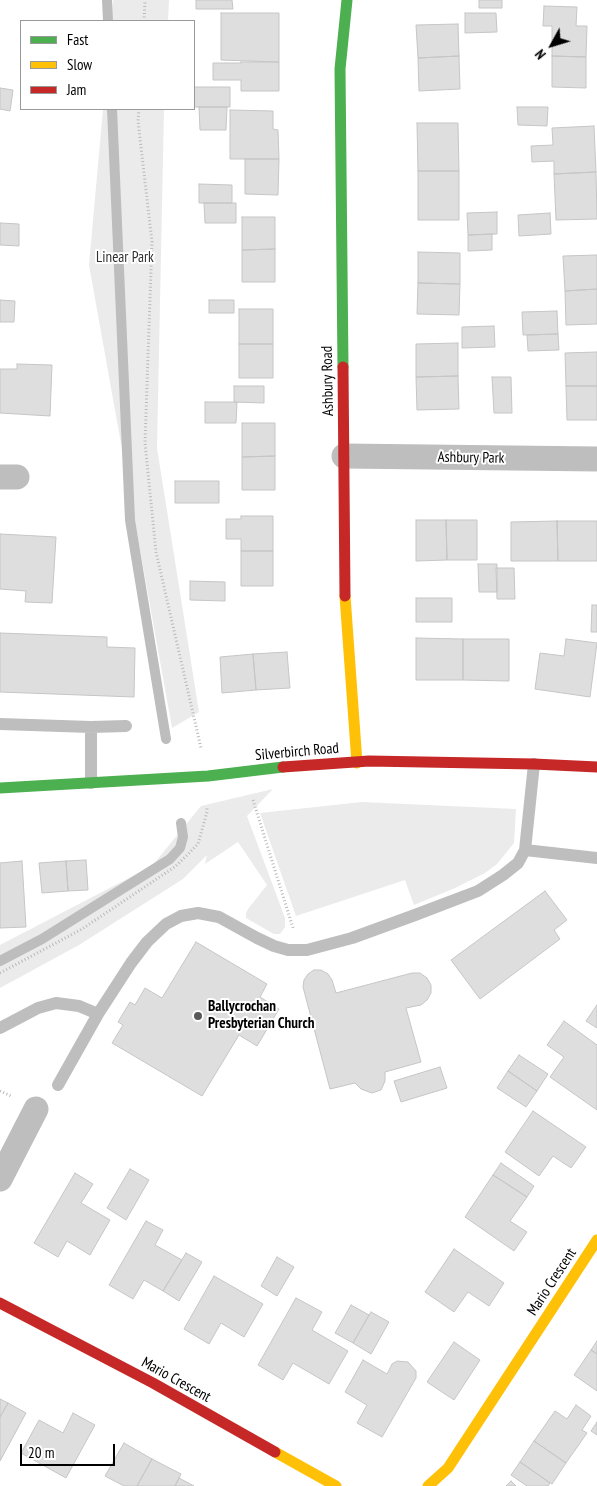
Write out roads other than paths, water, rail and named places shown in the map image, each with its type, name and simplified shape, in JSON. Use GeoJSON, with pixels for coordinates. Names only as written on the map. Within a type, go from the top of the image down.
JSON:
{"type":"FeatureCollection","features":[{"type":"Feature","properties":{"kind":"street","name":"Ashbury Road"},"geometry":{"type":"LineString","coordinates":[[347,0],[340,69],[344,456],[346,596],[357,762]]}},
{"type":"Feature","properties":{"kind":"street","name":"Ashbury Park"},"geometry":{"type":"LineString","coordinates":[[344,456],[597,459]]}},
{"type":"Feature","properties":{"kind":"street","name":"Silverbirch Road"},"geometry":{"type":"LineString","coordinates":[[0,788],[208,776],[263,769],[357,762],[534,764],[597,767]]}},
{"type":"Feature","properties":{"kind":"street"},"geometry":{"type":"LineString","coordinates":[[0,1179],[36,1109]]}},
{"type":"Feature","properties":{"kind":"street","name":"Mario Crescent"},"geometry":{"type":"LineString","coordinates":[[428,1486],[448,1468],[597,1240]]}},
{"type":"Feature","properties":{"kind":"street","name":"Mario Crescent"},"geometry":{"type":"LineString","coordinates":[[0,1303],[153,1384],[336,1486]]}},
{"type":"Feature","properties":{"kind":"lane"},"geometry":{"type":"LineString","coordinates":[[0,724],[91,727],[126,726]]}},
{"type":"Feature","properties":{"kind":"lane"},"geometry":{"type":"LineString","coordinates":[[91,727],[91,783]]}},
{"type":"Feature","properties":{"kind":"lane"},"geometry":{"type":"LineString","coordinates":[[58,1085],[98,1014],[131,963],[147,942],[166,924],[181,916],[198,913],[219,917],[274,946],[288,950],[307,950],[352,938],[478,890],[502,875],[518,863],[525,850],[534,764]]}},
{"type":"Feature","properties":{"kind":"lane"},"geometry":{"type":"LineString","coordinates":[[525,850],[597,858]]}},
{"type":"Feature","properties":{"kind":"lane"},"geometry":{"type":"LineString","coordinates":[[0,1028],[38,1008],[56,1003],[79,1006],[98,1014]]}},
{"type":"Feature","properties":{"kind":"waterway"},"geometry":{"type":"LineString","coordinates":[[107,0],[108,20]]}},
{"type":"Feature","properties":{"kind":"waterway"},"geometry":{"type":"LineString","coordinates":[[112,110],[130,520],[166,739]]}},
{"type":"Feature","properties":{"kind":"waterway"},"geometry":{"type":"LineString","coordinates":[[0,961],[42,939],[170,859],[180,848],[183,837],[181,823]]}},
{"type":"Feature","properties":{"kind":"place","name":"Ballycrochan Presbyterian Church"},"geometry":{"type":"Point","coordinates":[198,1016]}},
{"type":"Feature","properties":{"kind":"park label","name":"Linear Park"},"geometry":{"type":"Point","coordinates":[125,258]}}]}
